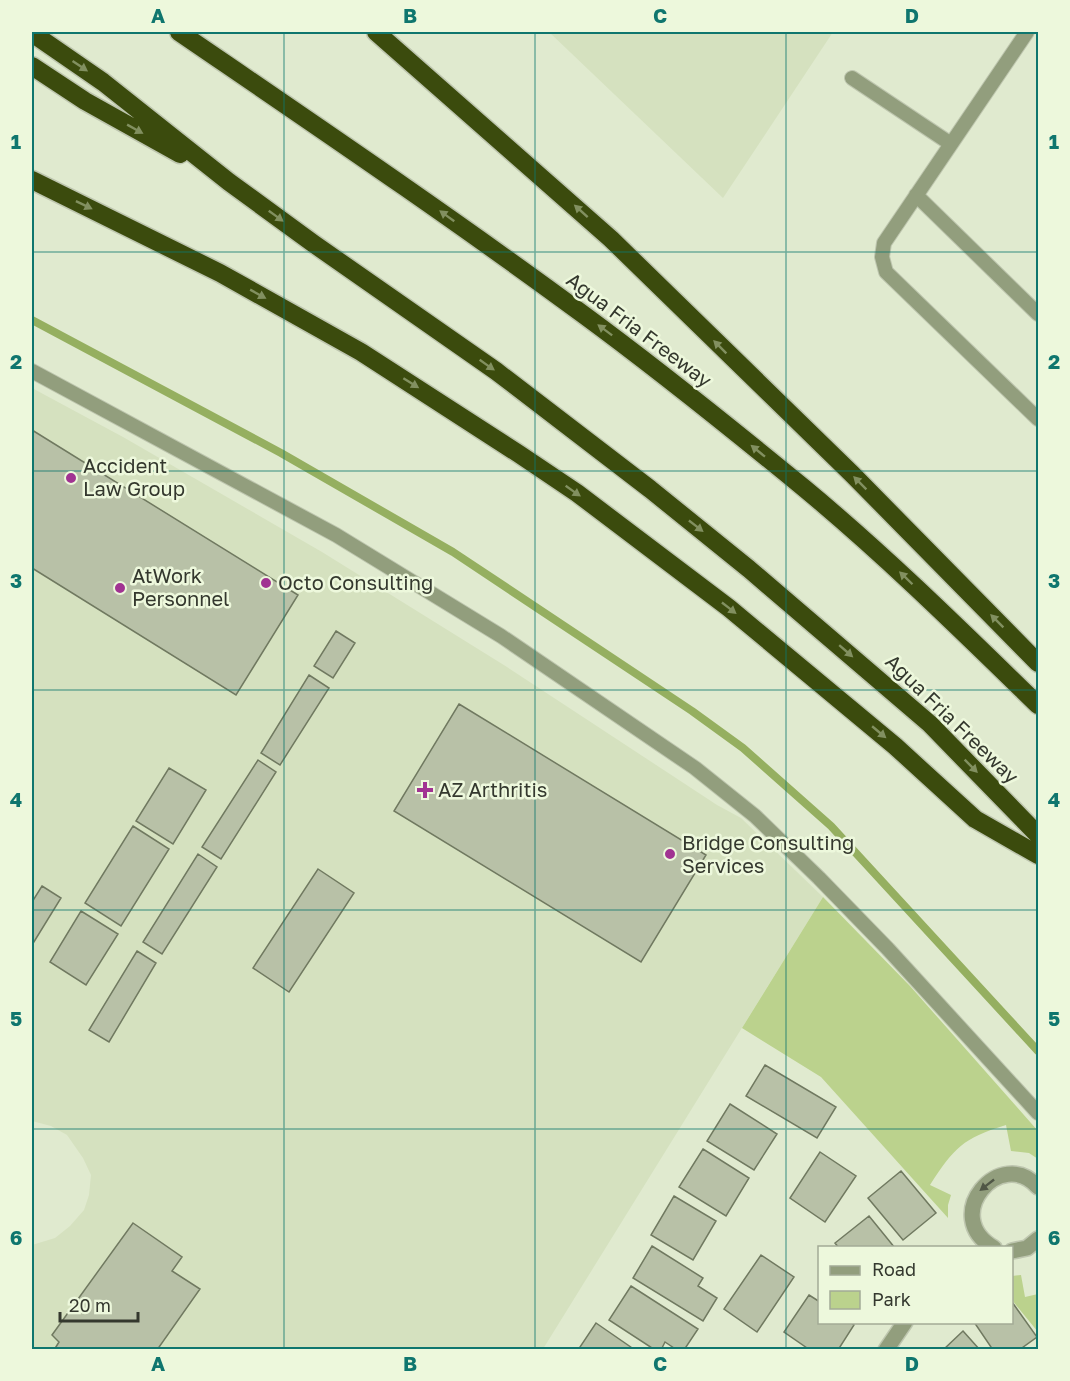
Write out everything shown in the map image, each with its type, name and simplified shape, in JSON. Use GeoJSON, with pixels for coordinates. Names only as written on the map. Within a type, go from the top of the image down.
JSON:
{"type":"FeatureCollection","features":[{"type":"Feature","properties":{"kind":"highway","name":"Agua Fria Freeway"},"geometry":{"type":"LineString","coordinates":[[179,32],[424,199],[645,361],[805,489],[893,566],[1038,705]]}},
{"type":"Feature","properties":{"kind":"highway"},"geometry":{"type":"LineString","coordinates":[[376,32],[611,239],[852,474],[1038,663]]}},
{"type":"Feature","properties":{"kind":"highway"},"geometry":{"type":"LineString","coordinates":[[32,33],[103,82],[229,182]]}},
{"type":"Feature","properties":{"kind":"highway"},"geometry":{"type":"LineString","coordinates":[[32,66],[85,101],[229,182]]}},
{"type":"Feature","properties":{"kind":"highway"},"geometry":{"type":"LineString","coordinates":[[32,180],[220,273],[361,352],[501,442],[577,494],[738,615],[895,746],[975,819],[1038,855]]}},
{"type":"Feature","properties":{"kind":"highway","name":"Agua Fria Freeway"},"geometry":{"type":"LineString","coordinates":[[229,182],[496,371],[650,489],[749,569],[930,724],[1038,835]]}},
{"type":"Feature","properties":{"kind":"street"},"geometry":{"type":"LineString","coordinates":[[983,1245],[972,1216],[973,1203],[979,1191],[988,1182],[1000,1176],[1012,1174],[1025,1177],[1038,1187]]}},
{"type":"Feature","properties":{"kind":"street"},"geometry":{"type":"LineString","coordinates":[[1013,1251],[1028,1248],[1038,1239]]}},
{"type":"Feature","properties":{"kind":"street"},"geometry":{"type":"LineString","coordinates":[[886,1350],[904,1324]]}},
{"type":"Feature","properties":{"kind":"lane"},"geometry":{"type":"LineString","coordinates":[[1027,32],[884,243],[882,257],[886,272],[1038,419]]}},
{"type":"Feature","properties":{"kind":"lane"},"geometry":{"type":"LineString","coordinates":[[852,78],[951,144]]}},
{"type":"Feature","properties":{"kind":"lane"},"geometry":{"type":"LineString","coordinates":[[916,195],[1038,314]]}},
{"type":"Feature","properties":{"kind":"lane"},"geometry":{"type":"LineString","coordinates":[[32,371],[336,536],[501,636],[695,768],[755,816],[819,878],[888,949],[1038,1113]]}},
{"type":"Feature","properties":{"kind":"shaded area"},"geometry":{"type":"Polygon","coordinates":[[[549,32],[833,32],[723,198],[549,32]]]}},
{"type":"Feature","properties":{"kind":"shaded area"},"geometry":{"type":"Polygon","coordinates":[[[32,388],[123,437],[322,552],[507,667],[717,805],[741,818],[823,897],[543,1349],[32,1349],[32,1245],[55,1238],[84,1210],[89,1195],[91,1175],[83,1158],[67,1135],[51,1126],[32,1121],[32,388]]]}},
{"type":"Feature","properties":{"kind":"green space"},"geometry":{"type":"Polygon","coordinates":[[[823,897],[910,986],[1038,1131],[1038,1159],[1029,1153],[1011,1151],[1006,1125],[969,1140],[953,1153],[930,1185],[951,1195],[948,1218],[821,1077],[742,1028],[823,897]]]}},
{"type":"Feature","properties":{"kind":"green space"},"geometry":{"type":"Polygon","coordinates":[[[1021,1275],[1025,1297],[1038,1294],[1038,1332],[1013,1301],[1013,1276],[1021,1275]]]}},
{"type":"Feature","properties":{"kind":"building"},"geometry":{"type":"Polygon","coordinates":[[[32,430],[298,595],[236,695],[32,568],[32,430]]]}},
{"type":"Feature","properties":{"kind":"building"},"geometry":{"type":"Polygon","coordinates":[[[336,631],[355,643],[333,678],[314,666],[336,631]]]}},
{"type":"Feature","properties":{"kind":"building"},"geometry":{"type":"Polygon","coordinates":[[[309,675],[329,688],[280,765],[261,753],[309,675]]]}},
{"type":"Feature","properties":{"kind":"building"},"geometry":{"type":"Polygon","coordinates":[[[459,704],[706,855],[641,962],[394,811],[459,704]]]}},
{"type":"Feature","properties":{"kind":"building"},"geometry":{"type":"Polygon","coordinates":[[[258,760],[276,772],[221,859],[202,847],[258,760]]]}},
{"type":"Feature","properties":{"kind":"building"},"geometry":{"type":"Polygon","coordinates":[[[169,768],[206,790],[173,844],[136,821],[169,768]]]}},
{"type":"Feature","properties":{"kind":"building"},"geometry":{"type":"Polygon","coordinates":[[[133,826],[169,849],[121,926],[85,903],[133,826]]]}},
{"type":"Feature","properties":{"kind":"building"},"geometry":{"type":"Polygon","coordinates":[[[198,854],[217,867],[162,954],[143,942],[198,854]]]}},
{"type":"Feature","properties":{"kind":"building"},"geometry":{"type":"Polygon","coordinates":[[[318,869],[354,893],[289,992],[253,968],[318,869]]]}},
{"type":"Feature","properties":{"kind":"building"},"geometry":{"type":"Polygon","coordinates":[[[42,886],[61,898],[32,945],[32,902],[42,886]]]}},
{"type":"Feature","properties":{"kind":"building"},"geometry":{"type":"Polygon","coordinates":[[[81,911],[118,934],[86,985],[50,962],[81,911]]]}},
{"type":"Feature","properties":{"kind":"building"},"geometry":{"type":"Polygon","coordinates":[[[137,951],[156,963],[109,1042],[89,1030],[137,951]]]}},
{"type":"Feature","properties":{"kind":"building"},"geometry":{"type":"Polygon","coordinates":[[[765,1065],[836,1107],[817,1138],[746,1096],[765,1065]]]}},
{"type":"Feature","properties":{"kind":"building"},"geometry":{"type":"Polygon","coordinates":[[[730,1104],[777,1134],[754,1170],[707,1141],[730,1104]]]}},
{"type":"Feature","properties":{"kind":"building"},"geometry":{"type":"Polygon","coordinates":[[[703,1149],[749,1178],[726,1216],[679,1187],[703,1149]]]}},
{"type":"Feature","properties":{"kind":"building"},"geometry":{"type":"Polygon","coordinates":[[[820,1152],[856,1176],[825,1222],[790,1198],[820,1152]]]}},
{"type":"Feature","properties":{"kind":"building"},"geometry":{"type":"Polygon","coordinates":[[[901,1171],[936,1213],[903,1240],[868,1198],[901,1171]]]}},
{"type":"Feature","properties":{"kind":"building"},"geometry":{"type":"Polygon","coordinates":[[[674,1196],[716,1221],[693,1260],[651,1235],[674,1196]]]}},
{"type":"Feature","properties":{"kind":"building"},"geometry":{"type":"Polygon","coordinates":[[[869,1216],[893,1246],[837,1246],[835,1243],[869,1216]]]}},
{"type":"Feature","properties":{"kind":"building"},"geometry":{"type":"Polygon","coordinates":[[[133,1223],[182,1257],[172,1271],[200,1289],[157,1350],[54,1350],[59,1342],[52,1335],[133,1223]]]}},
{"type":"Feature","properties":{"kind":"building"},"geometry":{"type":"Polygon","coordinates":[[[652,1246],[703,1278],[698,1286],[717,1298],[703,1321],[633,1278],[652,1246]]]}},
{"type":"Feature","properties":{"kind":"building"},"geometry":{"type":"Polygon","coordinates":[[[761,1255],[794,1277],[757,1332],[724,1309],[761,1255]]]}},
{"type":"Feature","properties":{"kind":"building"},"geometry":{"type":"Polygon","coordinates":[[[631,1286],[698,1329],[684,1350],[677,1350],[665,1342],[661,1350],[655,1350],[609,1320],[631,1286]]]}},
{"type":"Feature","properties":{"kind":"building"},"geometry":{"type":"Polygon","coordinates":[[[809,1295],[818,1301],[818,1324],[854,1325],[838,1350],[810,1350],[784,1332],[809,1295]]]}},
{"type":"Feature","properties":{"kind":"building"},"geometry":{"type":"Polygon","coordinates":[[[1013,1303],[1037,1337],[1019,1350],[993,1350],[975,1324],[1013,1324],[1013,1303]]]}},
{"type":"Feature","properties":{"kind":"building"},"geometry":{"type":"Polygon","coordinates":[[[596,1323],[635,1350],[578,1350],[596,1323]]]}},
{"type":"Feature","properties":{"kind":"building"},"geometry":{"type":"Polygon","coordinates":[[[963,1331],[980,1350],[943,1350],[963,1331]]]}},
{"type":"Feature","properties":{"kind":"waterway"},"geometry":{"type":"LineString","coordinates":[[32,320],[281,453],[453,552],[692,711],[743,748],[831,826],[1038,1051]]}},
{"type":"Feature","properties":{"kind":"place","name":"Accident Law Group"},"geometry":{"type":"Point","coordinates":[71,478]}},
{"type":"Feature","properties":{"kind":"place","name":"Octo Consulting"},"geometry":{"type":"Point","coordinates":[266,583]}},
{"type":"Feature","properties":{"kind":"place","name":"AtWork Personnel"},"geometry":{"type":"Point","coordinates":[120,588]}},
{"type":"Feature","properties":{"kind":"place","name":"AZ Arthritis"},"geometry":{"type":"Point","coordinates":[425,790]}},
{"type":"Feature","properties":{"kind":"place","name":"Bridge Consulting Services"},"geometry":{"type":"Point","coordinates":[670,854]}}]}
